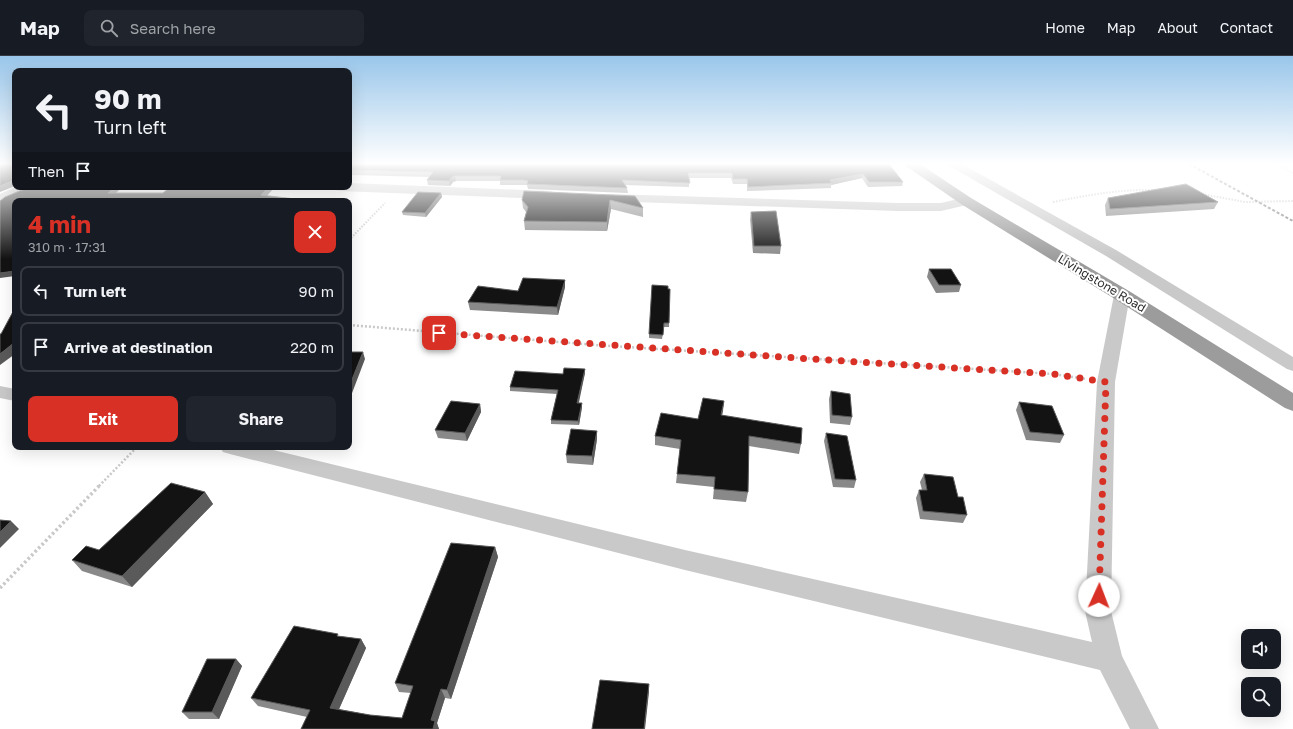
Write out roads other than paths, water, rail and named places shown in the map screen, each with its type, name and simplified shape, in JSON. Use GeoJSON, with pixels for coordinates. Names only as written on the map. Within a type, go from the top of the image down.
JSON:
{"type":"FeatureCollection","features":[{"type":"Feature","properties":{"kind":"highway","name":"Livingstone Road"},"geometry":{"type":"LineString","coordinates":[[958,195],[1122,295],[1293,403]]}},
{"type":"Feature","properties":{"kind":"street"},"geometry":{"type":"LineString","coordinates":[[549,195],[566,196]]}},
{"type":"Feature","properties":{"kind":"street"},"geometry":{"type":"LineString","coordinates":[[1006,195],[1111,253],[1293,365]]}},
{"type":"Feature","properties":{"kind":"street"},"geometry":{"type":"LineString","coordinates":[[597,197],[898,207],[942,207],[966,201]]}},
{"type":"Feature","properties":{"kind":"street"},"geometry":{"type":"LineString","coordinates":[[1122,295],[1106,382],[1098,611],[1109,659],[1145,729]]}},
{"type":"Feature","properties":{"kind":"street"},"geometry":{"type":"LineString","coordinates":[[0,392],[12,394]]}},
{"type":"Feature","properties":{"kind":"street"},"geometry":{"type":"LineString","coordinates":[[242,450],[685,560],[1109,659]]}},
{"type":"Feature","properties":{"kind":"railway"},"geometry":{"type":"LineString","coordinates":[[1246,195],[1293,221]]}}]}
